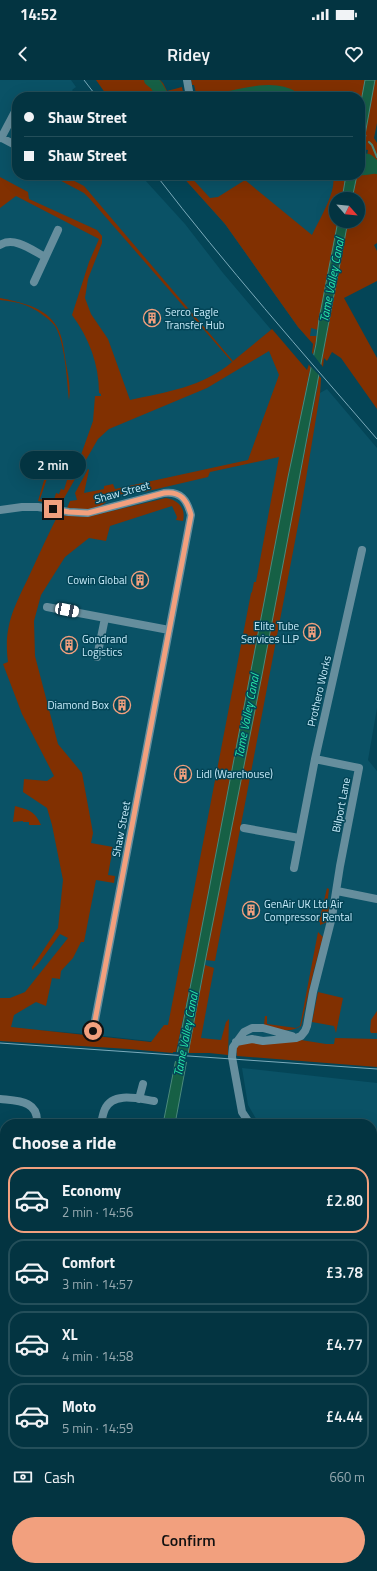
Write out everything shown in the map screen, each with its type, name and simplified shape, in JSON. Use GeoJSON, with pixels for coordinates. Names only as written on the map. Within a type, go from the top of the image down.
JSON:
{"type":"FeatureCollection","features":[{"type":"Feature","properties":{"kind":"street"},"geometry":{"type":"LineString","coordinates":[[12,117],[1,137],[12,143]]}},
{"type":"Feature","properties":{"kind":"street"},"geometry":{"type":"LineString","coordinates":[[34,282],[58,230]]}},
{"type":"Feature","properties":{"kind":"street"},"geometry":{"type":"LineString","coordinates":[[0,245],[5,242],[13,241],[45,257]]}},
{"type":"Feature","properties":{"kind":"street","name":"Shaw Street"},"geometry":{"type":"LineString","coordinates":[[0,510],[22,507],[38,507],[69,512],[88,513],[172,492],[184,499],[188,505],[191,515],[93,1031]]}},
{"type":"Feature","properties":{"kind":"street","name":"Prothero Works"},"geometry":{"type":"LineString","coordinates":[[294,868],[315,758],[362,550]]}},
{"type":"Feature","properties":{"kind":"street"},"geometry":{"type":"LineString","coordinates":[[47,607],[169,630]]}},
{"type":"Feature","properties":{"kind":"street"},"geometry":{"type":"LineString","coordinates":[[97,658],[105,618]]}},
{"type":"Feature","properties":{"kind":"street","name":"Bilport Lane"},"geometry":{"type":"LineString","coordinates":[[296,1038],[301,1036],[307,1026],[313,992],[332,917],[340,866],[359,768],[315,758]]}},
{"type":"Feature","properties":{"kind":"street"},"geometry":{"type":"LineString","coordinates":[[244,828],[299,838]]}},
{"type":"Feature","properties":{"kind":"street"},"geometry":{"type":"LineString","coordinates":[[337,891],[377,899]]}},
{"type":"Feature","properties":{"kind":"street"},"geometry":{"type":"LineString","coordinates":[[247,1119],[242,1112],[232,1058],[233,1047],[236,1042],[244,1032],[252,1028],[263,1028],[296,1038]]}},
{"type":"Feature","properties":{"kind":"street"},"geometry":{"type":"LineString","coordinates":[[236,1042],[252,1039],[263,1041],[296,1038]]}},
{"type":"Feature","properties":{"kind":"street"},"geometry":{"type":"LineString","coordinates":[[139,1099],[143,1084]]}},
{"type":"Feature","properties":{"kind":"street"},"geometry":{"type":"LineString","coordinates":[[101,1119],[102,1106],[118,1097],[154,1101]]}},
{"type":"Feature","properties":{"kind":"street"},"geometry":{"type":"LineString","coordinates":[[0,1099],[22,1101],[32,1107],[36,1119]]}},
{"type":"Feature","properties":{"kind":"shaded area"},"geometry":{"type":"Polygon","coordinates":[[[0,80],[71,80],[76,87],[72,90],[74,92],[12,92],[12,180],[145,180],[185,224],[223,273],[312,378],[321,378],[320,393],[327,389],[377,448],[377,708],[368,760],[377,771],[377,1050],[236,1053],[237,1056],[167,1043],[86,1034],[11,1028],[0,1011],[0,80]]]}},
{"type":"Feature","properties":{"kind":"shaded area"},"geometry":{"type":"Polygon","coordinates":[[[96,80],[160,80],[167,91],[182,87],[183,92],[104,92],[96,80]]]}},
{"type":"Feature","properties":{"kind":"shaded area"},"geometry":{"type":"Polygon","coordinates":[[[191,80],[365,80],[363,92],[196,92],[194,85],[192,85],[191,80]]]}},
{"type":"Feature","properties":{"kind":"shaded area"},"geometry":{"type":"Polygon","coordinates":[[[375,80],[377,80],[377,123],[374,138],[377,143],[377,243],[374,245],[377,251],[377,281],[344,298],[377,358],[377,409],[341,358],[332,352],[327,361],[324,358],[323,367],[321,364],[347,228],[365,228],[365,192],[353,192],[356,180],[365,180],[368,150],[365,150],[365,133],[375,80]]]}},
{"type":"Feature","properties":{"kind":"shaded area"},"geometry":{"type":"Polygon","coordinates":[[[0,177],[28,192],[29,199],[97,230],[102,236],[102,243],[88,279],[85,298],[91,314],[108,339],[130,400],[170,391],[196,383],[221,370],[232,362],[84,193],[59,180],[73,180],[84,186],[233,361],[272,329],[307,370],[309,364],[311,366],[288,477],[195,963],[176,1052],[173,1053],[0,1041],[0,998],[10,998],[25,992],[68,938],[60,934],[39,963],[32,970],[32,967],[58,928],[63,880],[47,808],[23,792],[24,779],[47,781],[54,776],[22,714],[3,664],[8,662],[7,637],[15,606],[58,515],[87,517],[166,498],[178,503],[182,509],[184,517],[183,521],[176,520],[177,517],[172,506],[110,526],[106,541],[89,538],[65,557],[41,595],[34,621],[35,656],[58,744],[82,773],[93,833],[91,843],[113,847],[108,875],[115,876],[114,883],[96,880],[84,942],[81,942],[73,958],[61,971],[60,979],[52,978],[46,1006],[36,1002],[14,1015],[11,1027],[151,1042],[164,1025],[168,1025],[251,593],[254,582],[256,582],[279,457],[210,472],[208,477],[144,492],[134,491],[115,496],[92,510],[67,508],[70,501],[77,500],[75,493],[88,469],[84,493],[104,489],[104,486],[113,484],[115,489],[248,460],[279,375],[269,351],[207,388],[109,429],[98,439],[63,500],[54,504],[38,501],[49,463],[52,464],[40,499],[53,503],[56,493],[59,494],[61,489],[64,490],[70,470],[74,471],[77,466],[93,421],[95,396],[101,396],[99,393],[99,382],[92,352],[88,342],[72,315],[89,262],[99,239],[16,196],[0,208],[0,177]]]}},
{"type":"Feature","properties":{"kind":"shaded area"},"geometry":{"type":"Polygon","coordinates":[[[185,180],[351,180],[348,192],[329,192],[329,228],[342,228],[320,338],[314,344],[298,327],[225,224],[185,180]]]}},
{"type":"Feature","properties":{"kind":"shaded area"},"geometry":{"type":"Polygon","coordinates":[[[185,180],[194,180],[210,198],[218,197],[245,180],[312,235],[329,199],[329,228],[337,228],[318,330],[311,328],[310,336],[317,336],[313,355],[313,344],[298,327],[225,224],[185,180]]]}},
{"type":"Feature","properties":{"kind":"shaded area"},"geometry":{"type":"Polygon","coordinates":[[[333,180],[345,180],[343,192],[332,192],[333,180]]]}},
{"type":"Feature","properties":{"kind":"shaded area"},"geometry":{"type":"Polygon","coordinates":[[[0,298],[32,306],[52,320],[57,327],[61,335],[64,349],[70,391],[69,400],[63,351],[55,326],[33,308],[19,303],[0,300],[0,298]]]}},
{"type":"Feature","properties":{"kind":"shaded area"},"geometry":{"type":"Polygon","coordinates":[[[318,375],[321,378],[320,394],[300,515],[215,961],[205,960],[318,384],[318,375]]]}},
{"type":"Feature","properties":{"kind":"shaded area"},"geometry":{"type":"Polygon","coordinates":[[[15,806],[34,814],[41,825],[29,825],[29,822],[23,821],[13,822],[15,806]]]}},
{"type":"Feature","properties":{"kind":"shaded area"},"geometry":{"type":"Polygon","coordinates":[[[327,888],[329,889],[327,906],[329,907],[327,922],[320,925],[319,922],[327,888]]]}},
{"type":"Feature","properties":{"kind":"shaded area"},"geometry":{"type":"Polygon","coordinates":[[[318,932],[323,937],[301,1026],[296,1028],[300,1026],[318,932]]]}},
{"type":"Feature","properties":{"kind":"shaded area"},"geometry":{"type":"Polygon","coordinates":[[[205,965],[214,968],[201,1038],[221,1040],[226,1022],[229,1019],[228,1055],[188,1053],[205,965]]]}},
{"type":"Feature","properties":{"kind":"shaded area"},"geometry":{"type":"Polygon","coordinates":[[[318,992],[343,998],[336,1033],[334,1026],[312,1022],[318,992]]]}},
{"type":"Feature","properties":{"kind":"shaded area"},"geometry":{"type":"Polygon","coordinates":[[[377,1011],[377,1033],[371,1033],[371,1020],[377,1011]]]}},
{"type":"Feature","properties":{"kind":"shaded area"},"geometry":{"type":"Polygon","coordinates":[[[265,1016],[267,1016],[267,1024],[296,1028],[287,1030],[264,1025],[265,1016]]]}},
{"type":"Feature","properties":{"kind":"shaded area"},"geometry":{"type":"Polygon","coordinates":[[[335,1038],[377,1039],[377,1067],[237,1056],[236,1049],[238,1046],[249,1042],[271,1044],[301,1040],[334,1044],[335,1038]]]}},
{"type":"Feature","properties":{"kind":"shaded area"},"geometry":{"type":"Polygon","coordinates":[[[242,1068],[377,1083],[377,1119],[256,1119],[248,1105],[242,1068]]]}},
{"type":"Feature","properties":{"kind":"water"},"geometry":{"type":"Polygon","coordinates":[[[365,80],[375,80],[365,135],[365,92],[363,92],[365,80]]]}},
{"type":"Feature","properties":{"kind":"water"},"geometry":{"type":"Polygon","coordinates":[[[345,180],[356,180],[353,192],[343,192],[345,180]]]}},
{"type":"Feature","properties":{"kind":"water","name":"Tame Valley Canal"},"geometry":{"type":"Polygon","coordinates":[[[337,228],[347,228],[176,1119],[164,1119],[288,477],[316,344],[319,319],[337,228]]]}},
{"type":"Feature","properties":{"kind":"pier"},"geometry":{"type":"Polygon","coordinates":[[[312,353],[322,366],[320,376],[309,365],[312,353]]]}},
{"type":"Feature","properties":{"kind":"pier"},"geometry":{"type":"Polygon","coordinates":[[[174,1052],[190,1053],[188,1062],[173,1061],[174,1052]]]}},
{"type":"Feature","properties":{"kind":"waterway"},"geometry":{"type":"LineString","coordinates":[[150,80],[156,85],[160,92]]}},
{"type":"Feature","properties":{"kind":"waterway"},"geometry":{"type":"LineString","coordinates":[[253,92],[279,92]]}},
{"type":"Feature","properties":{"kind":"waterway"},"geometry":{"type":"LineString","coordinates":[[369,142],[372,145],[377,157]]}},
{"type":"Feature","properties":{"kind":"waterway"},"geometry":{"type":"LineString","coordinates":[[365,159],[376,167]]}},
{"type":"Feature","properties":{"kind":"waterway"},"geometry":{"type":"LineString","coordinates":[[365,169],[377,168]]}},
{"type":"Feature","properties":{"kind":"tram line"},"geometry":{"type":"LineString","coordinates":[[84,80],[93,92]]}},
{"type":"Feature","properties":{"kind":"tram line"},"geometry":{"type":"LineString","coordinates":[[160,180],[237,276],[377,439]]}},
{"type":"Feature","properties":{"kind":"tram line"},"geometry":{"type":"LineString","coordinates":[[0,1043],[377,1069]]}},
{"type":"Feature","properties":{"kind":"place","name":"Serco Eagle Transfer Hub"},"geometry":{"type":"Point","coordinates":[152,318]}},
{"type":"Feature","properties":{"kind":"place","name":"Cowin Global"},"geometry":{"type":"Point","coordinates":[140,580]}},
{"type":"Feature","properties":{"kind":"place","name":"Elite Tube Services LLP"},"geometry":{"type":"Point","coordinates":[312,632]}},
{"type":"Feature","properties":{"kind":"place","name":"Gondrand Logistics"},"geometry":{"type":"Point","coordinates":[69,645]}},
{"type":"Feature","properties":{"kind":"place","name":"Diamond Box"},"geometry":{"type":"Point","coordinates":[122,705]}},
{"type":"Feature","properties":{"kind":"place","name":"Lidl (Warehouse)"},"geometry":{"type":"Point","coordinates":[183,774]}},
{"type":"Feature","properties":{"kind":"place","name":"GenAir UK Ltd Air Compressor Rental"},"geometry":{"type":"Point","coordinates":[251,910]}},
{"type":"Feature","properties":{"kind":"route"},"geometry":{"type":"LineString","coordinates":[[53,509],[88,513],[172,492],[184,499],[188,505],[191,515],[93,1031]]}}]}
